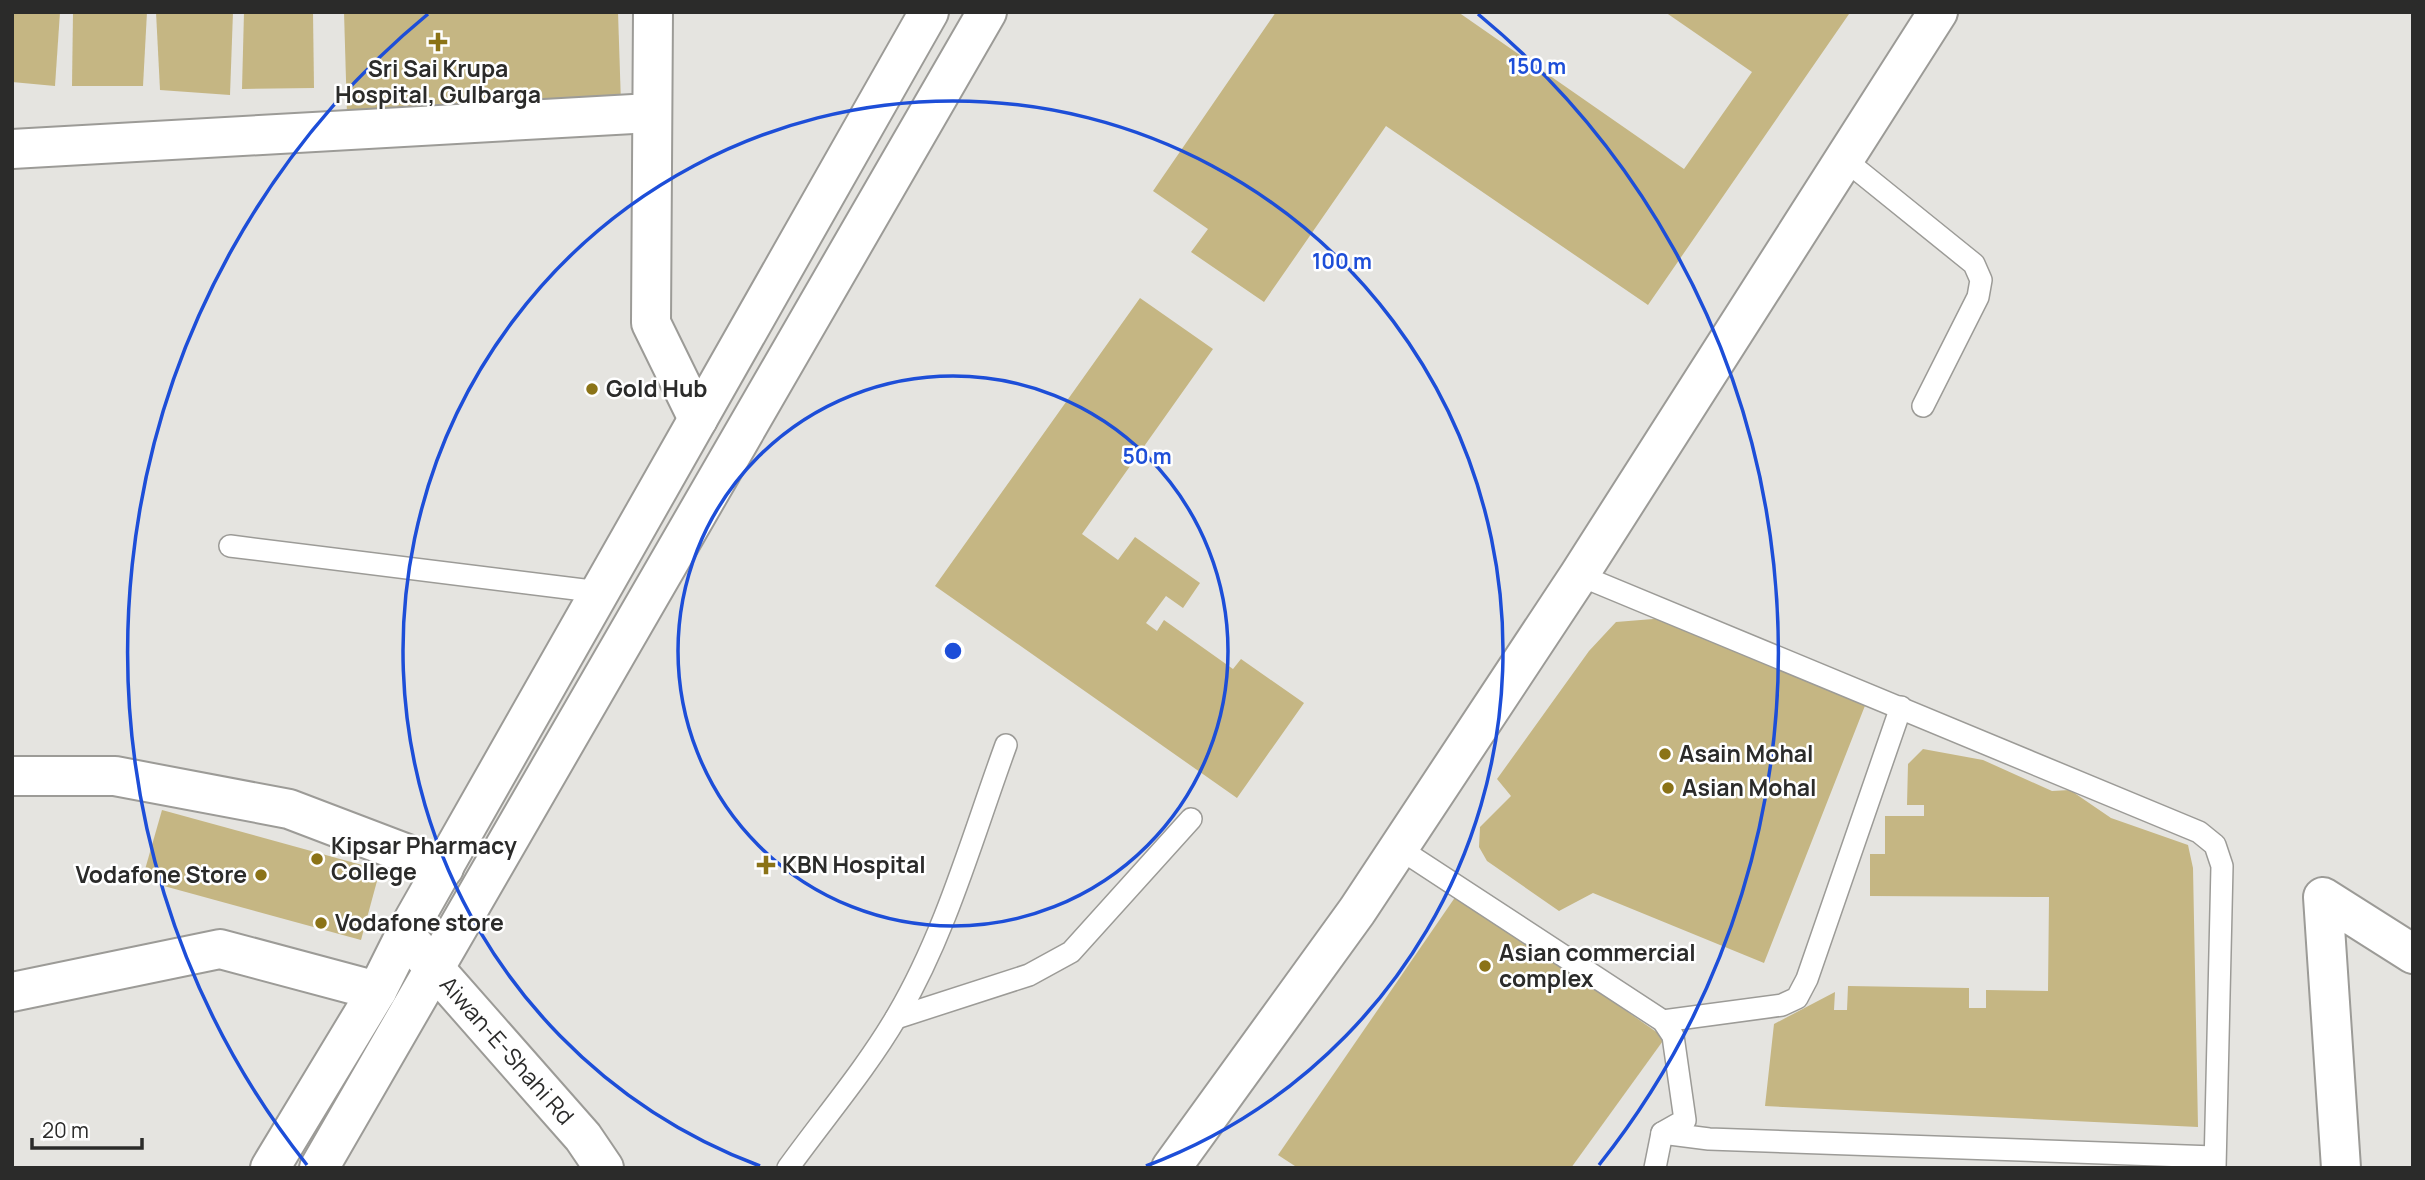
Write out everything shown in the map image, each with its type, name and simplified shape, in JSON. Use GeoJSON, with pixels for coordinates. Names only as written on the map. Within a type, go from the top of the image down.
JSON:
{"type":"FeatureCollection","features":[{"type":"Feature","properties":{"kind":"street"},"geometry":{"type":"LineString","coordinates":[[653,12],[651,323],[698,419]]}},
{"type":"Feature","properties":{"kind":"street"},"geometry":{"type":"LineString","coordinates":[[270,1168],[377,991],[405,935],[929,12]]}},
{"type":"Feature","properties":{"kind":"street"},"geometry":{"type":"LineString","coordinates":[[319,1168],[987,12]]}},
{"type":"Feature","properties":{"kind":"street"},"geometry":{"type":"LineString","coordinates":[[1171,1168],[1357,911],[1579,575],[1938,12]]}},
{"type":"Feature","properties":{"kind":"street"},"geometry":{"type":"LineString","coordinates":[[12,149],[651,113]]}},
{"type":"Feature","properties":{"kind":"street"},"geometry":{"type":"LineString","coordinates":[[12,776],[116,776],[289,808],[444,868]]}},
{"type":"Feature","properties":{"kind":"street"},"geometry":{"type":"LineString","coordinates":[[2341,1168],[2323,897],[2413,954]]}},
{"type":"Feature","properties":{"kind":"street","name":"Aiwan-E-Shahi Rd"},"geometry":{"type":"LineString","coordinates":[[405,935],[583,1137],[604,1168]]}},
{"type":"Feature","properties":{"kind":"street"},"geometry":{"type":"LineString","coordinates":[[12,992],[220,949],[377,991]]}},
{"type":"Feature","properties":{"kind":"lane"},"geometry":{"type":"LineString","coordinates":[[1844,159],[1974,264],[1981,281],[1978,297],[1923,406]]}},
{"type":"Feature","properties":{"kind":"lane"},"geometry":{"type":"LineString","coordinates":[[229,546],[600,592]]}},
{"type":"Feature","properties":{"kind":"lane"},"geometry":{"type":"LineString","coordinates":[[1579,575],[2199,832],[2215,845],[2222,866],[2214,1162],[1709,1139],[1662,1133]]}},
{"type":"Feature","properties":{"kind":"lane"},"geometry":{"type":"LineString","coordinates":[[1663,1021],[1782,1005],[1797,998],[1807,979],[1901,707]]}},
{"type":"Feature","properties":{"kind":"lane"},"geometry":{"type":"LineString","coordinates":[[788,1168],[896,1018],[933,941],[1006,745]]}},
{"type":"Feature","properties":{"kind":"lane"},"geometry":{"type":"LineString","coordinates":[[896,1018],[1029,975],[1071,952],[1191,819]]}},
{"type":"Feature","properties":{"kind":"lane"},"geometry":{"type":"LineString","coordinates":[[1397,847],[1663,1021],[1673,1036],[1685,1120],[1662,1133],[1655,1168]]}},
{"type":"Feature","properties":{"kind":"building"},"geometry":{"type":"Polygon","coordinates":[[[12,12],[60,12],[55,86],[12,82],[12,12]]]}},
{"type":"Feature","properties":{"kind":"building"},"geometry":{"type":"Polygon","coordinates":[[[73,12],[147,12],[143,86],[72,86],[73,12]]]}},
{"type":"Feature","properties":{"kind":"building"},"geometry":{"type":"Polygon","coordinates":[[[156,12],[233,12],[230,95],[160,90],[156,12]]]}},
{"type":"Feature","properties":{"kind":"building"},"geometry":{"type":"Polygon","coordinates":[[[244,12],[313,12],[314,88],[242,89],[244,12]]]}},
{"type":"Feature","properties":{"kind":"building"},"geometry":{"type":"Polygon","coordinates":[[[344,12],[618,12],[621,104],[347,114],[344,12]]]}},
{"type":"Feature","properties":{"kind":"building"},"geometry":{"type":"Polygon","coordinates":[[[1276,12],[1458,12],[1684,169],[1752,72],[1665,12],[1849,14],[1648,305],[1386,126],[1264,302],[1191,252],[1208,229],[1153,191],[1276,12]]]}},
{"type":"Feature","properties":{"kind":"building"},"geometry":{"type":"Polygon","coordinates":[[[1140,298],[1213,349],[1082,534],[1118,560],[1135,537],[1200,583],[1183,608],[1166,596],[1146,623],[1157,631],[1164,620],[1233,669],[1241,659],[1304,703],[1237,798],[935,586],[1140,298]]]}},
{"type":"Feature","properties":{"kind":"building","name":"Asian Mohal"},"geometry":{"type":"Polygon","coordinates":[[[1678,617],[1868,698],[1764,963],[1593,893],[1559,911],[1487,861],[1479,847],[1480,827],[1511,796],[1497,779],[1589,651],[1616,622],[1678,617]]]}},
{"type":"Feature","properties":{"kind":"building"},"geometry":{"type":"Polygon","coordinates":[[[1923,749],[1983,760],[2052,791],[2070,790],[2111,818],[2188,845],[2193,868],[2198,1127],[1765,1106],[1774,1024],[1835,992],[1834,1010],[1847,1010],[1848,986],[1969,988],[1969,1008],[1986,1008],[1986,990],[2048,991],[2049,897],[1870,896],[1870,854],[1885,854],[1885,816],[1924,816],[1924,805],[1907,805],[1908,764],[1923,749]]]}},
{"type":"Feature","properties":{"kind":"building","name":"Vodafone Store"},"geometry":{"type":"Polygon","coordinates":[[[162,810],[380,870],[361,940],[142,880],[162,810]]]}},
{"type":"Feature","properties":{"kind":"building","name":"Asian commercial complex"},"geometry":{"type":"Polygon","coordinates":[[[1458,893],[1665,1038],[1571,1168],[1298,1168],[1278,1155],[1458,893]]]}},
{"type":"Feature","properties":{"kind":"place","name":"Sri Sai Krupa Hospital, Gulbarga"},"geometry":{"type":"Point","coordinates":[438,42]}},
{"type":"Feature","properties":{"kind":"place","name":"Gold Hub"},"geometry":{"type":"Point","coordinates":[592,389]}},
{"type":"Feature","properties":{"kind":"place","name":"Asain Mohal"},"geometry":{"type":"Point","coordinates":[1665,754]}},
{"type":"Feature","properties":{"kind":"place","name":"Asian Mohal"},"geometry":{"type":"Point","coordinates":[1668,788]}},
{"type":"Feature","properties":{"kind":"place","name":"Kipsar Pharmacy College"},"geometry":{"type":"Point","coordinates":[317,859]}},
{"type":"Feature","properties":{"kind":"place","name":"KBN Hospital"},"geometry":{"type":"Point","coordinates":[766,865]}},
{"type":"Feature","properties":{"kind":"place","name":"Vodafone Store"},"geometry":{"type":"Point","coordinates":[261,875]}},
{"type":"Feature","properties":{"kind":"place","name":"Vodafone store"},"geometry":{"type":"Point","coordinates":[321,923]}},
{"type":"Feature","properties":{"kind":"place","name":"Asian commercial complex"},"geometry":{"type":"Point","coordinates":[1485,966]}}]}
